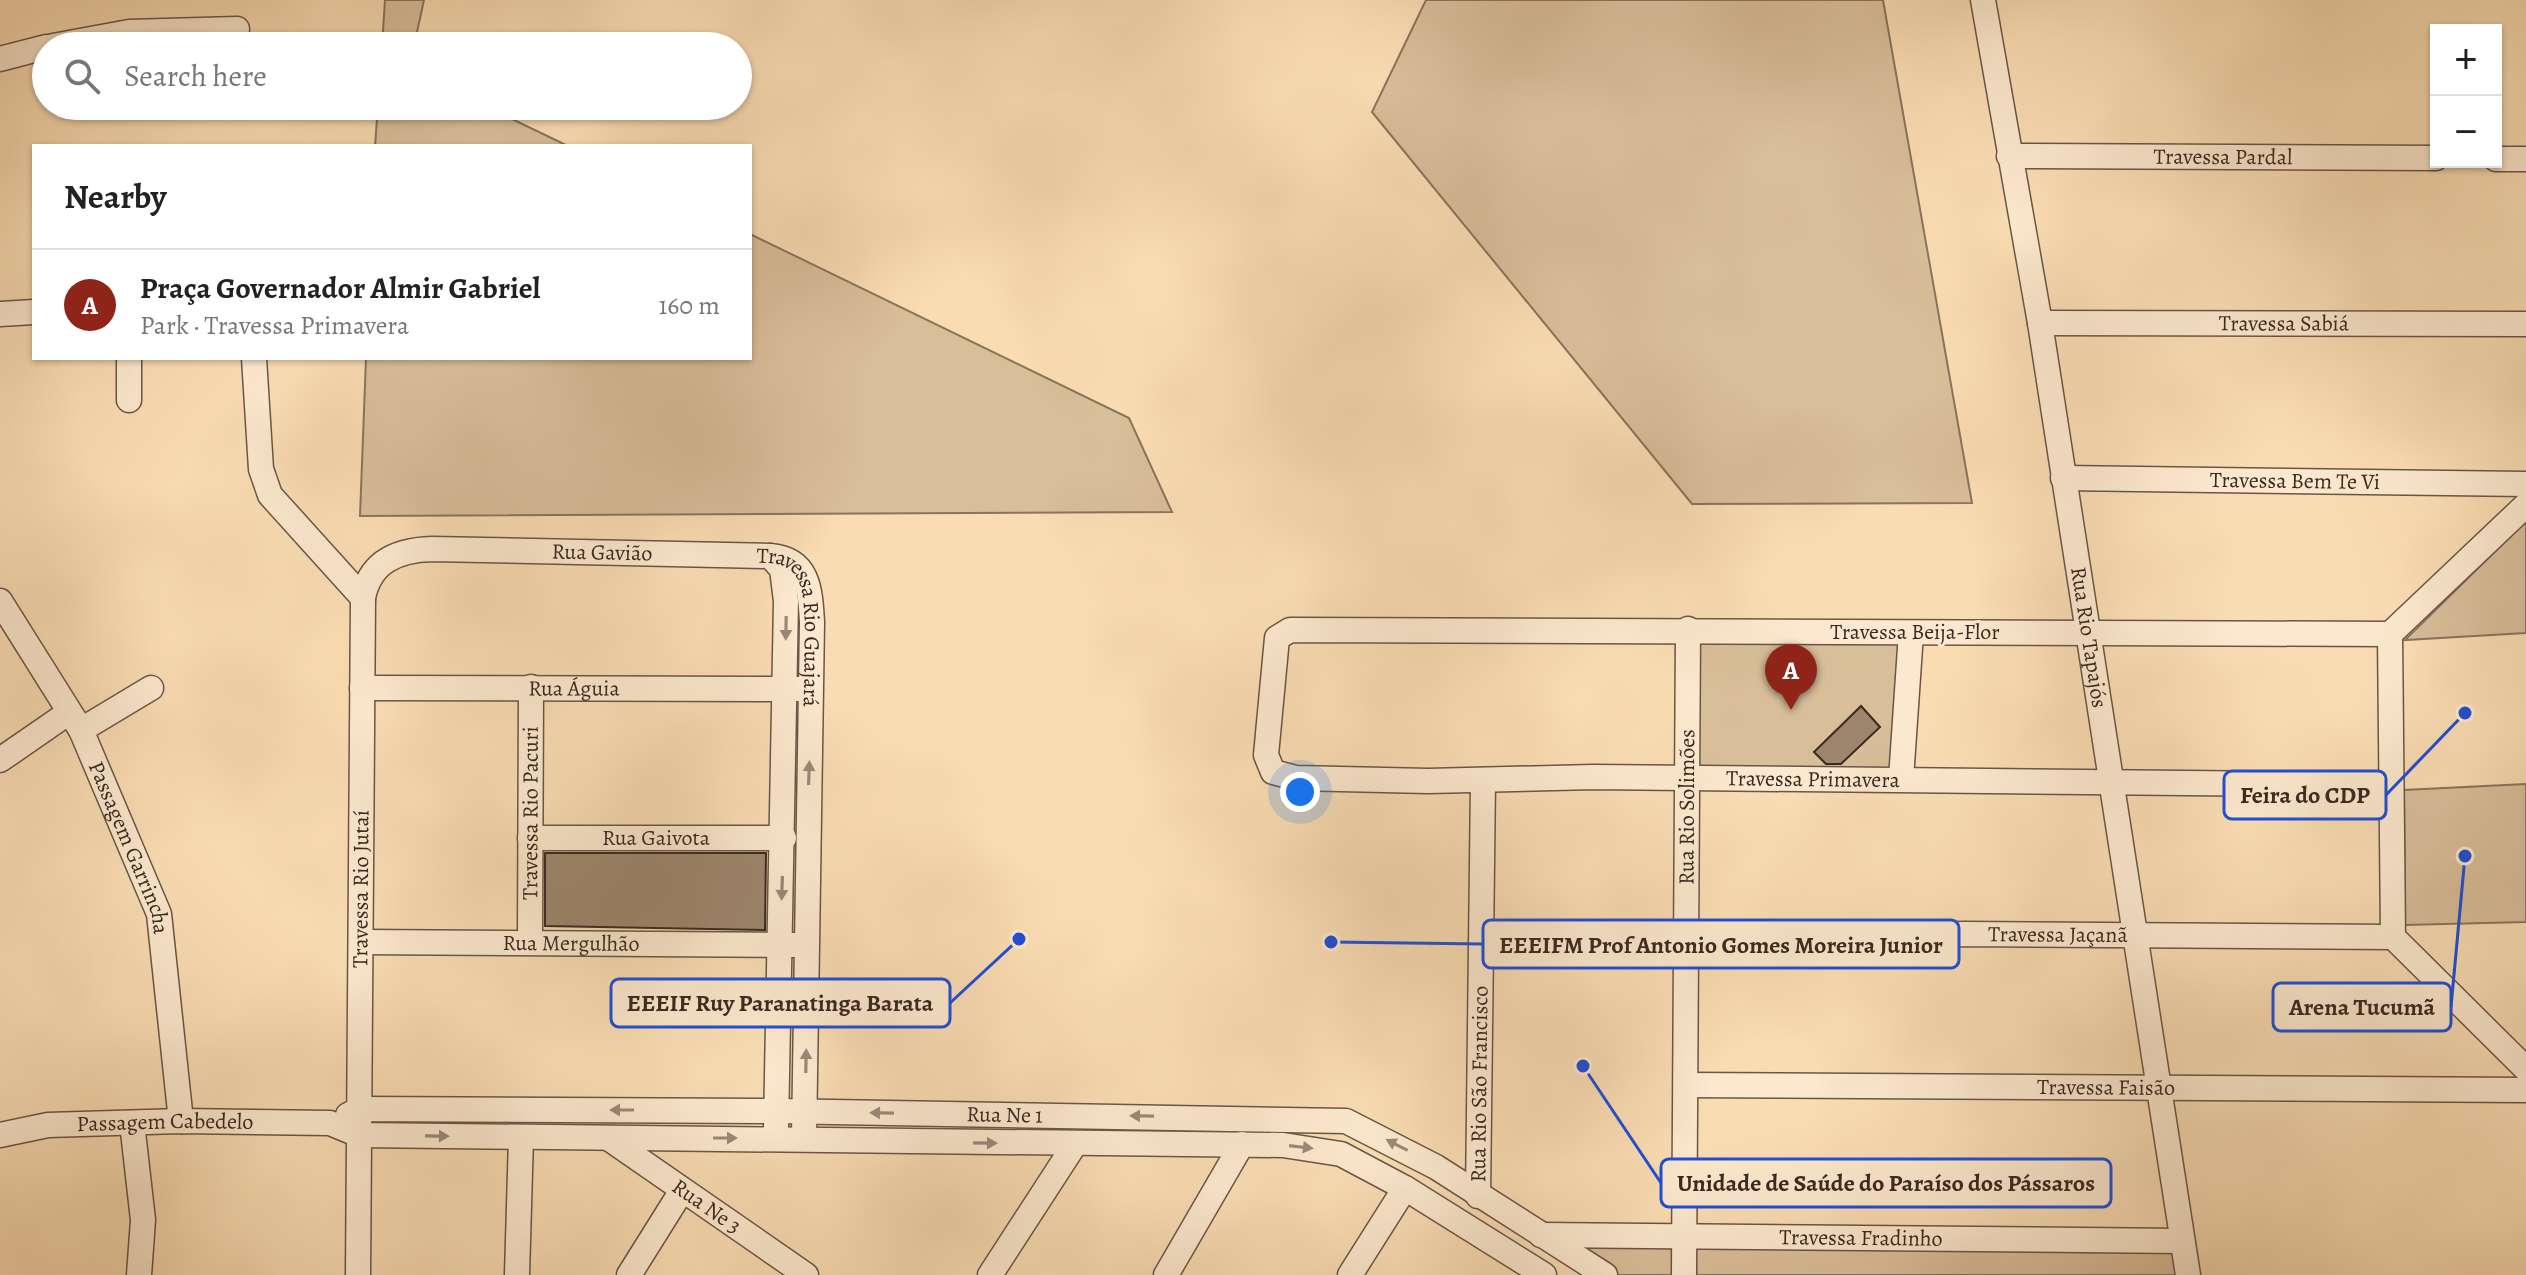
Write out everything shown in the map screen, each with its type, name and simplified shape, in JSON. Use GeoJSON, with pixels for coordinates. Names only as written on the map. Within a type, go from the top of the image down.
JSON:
{"type":"FeatureCollection","features":[{"type":"Feature","properties":{"kind":"street","name":"Rua Rio Tapajós"},"geometry":{"type":"LineString","coordinates":[[1983,0],[2040,323],[2108,779],[2188,1275]]}},
{"type":"Feature","properties":{"kind":"street"},"geometry":{"type":"LineString","coordinates":[[129,32],[237,29]]}},
{"type":"Feature","properties":{"kind":"street"},"geometry":{"type":"LineString","coordinates":[[0,59],[32,51]]}},
{"type":"Feature","properties":{"kind":"street","name":"Travessa Pardal"},"geometry":{"type":"LineString","coordinates":[[2009,156],[2430,158]]}},
{"type":"Feature","properties":{"kind":"street"},"geometry":{"type":"LineString","coordinates":[[2502,159],[2526,159]]}},
{"type":"Feature","properties":{"kind":"street"},"geometry":{"type":"LineString","coordinates":[[0,314],[32,312]]}},
{"type":"Feature","properties":{"kind":"street","name":"Travessa Sabiá"},"geometry":{"type":"LineString","coordinates":[[2040,323],[2526,324]]}},
{"type":"Feature","properties":{"kind":"street"},"geometry":{"type":"LineString","coordinates":[[129,360],[129,400]]}},
{"type":"Feature","properties":{"kind":"street"},"geometry":{"type":"LineString","coordinates":[[254,360],[261,469],[270,495],[363,598]]}},
{"type":"Feature","properties":{"kind":"street","name":"Travessa Bem Te Vi"},"geometry":{"type":"LineString","coordinates":[[2063,478],[2526,484]]}},
{"type":"Feature","properties":{"kind":"street"},"geometry":{"type":"LineString","coordinates":[[2526,505],[2390,634],[2393,937],[2526,1069]]}},
{"type":"Feature","properties":{"kind":"street","name":"Travessa Rio Jutaí"},"geometry":{"type":"LineString","coordinates":[[358,1275],[363,598],[368,577],[385,560],[410,549],[432,549]]}},
{"type":"Feature","properties":{"kind":"street","name":"Rua Gavião"},"geometry":{"type":"LineString","coordinates":[[432,549],[770,556]]}},
{"type":"Feature","properties":{"kind":"street","name":"Travessa Rio Guajará"},"geometry":{"type":"LineString","coordinates":[[770,556],[793,560],[807,580],[812,622],[812,689],[780,944],[776,1138]]}},
{"type":"Feature","properties":{"kind":"street","name":"Travessa Rio Guajará"},"geometry":{"type":"LineString","coordinates":[[770,556],[781,565],[786,581],[784,689],[792,831],[807,946],[804,1139]]}},
{"type":"Feature","properties":{"kind":"street","name":"Passagem Garrincha"},"geometry":{"type":"LineString","coordinates":[[3,613],[75,722],[159,914],[181,1121]]}},
{"type":"Feature","properties":{"kind":"street","name":"Travessa Beija-Flor"},"geometry":{"type":"LineString","coordinates":[[1267,738],[1277,638],[1290,630],[1688,629],[1911,633],[2390,634]]}},
{"type":"Feature","properties":{"kind":"street","name":"Rua Rio Solimões"},"geometry":{"type":"LineString","coordinates":[[1684,1275],[1688,629]]}},
{"type":"Feature","properties":{"kind":"street"},"geometry":{"type":"LineString","coordinates":[[1901,779],[1911,633]]}},
{"type":"Feature","properties":{"kind":"street","name":"Travessa Rio Pacuri"},"geometry":{"type":"LineString","coordinates":[[530,941],[531,687]]}},
{"type":"Feature","properties":{"kind":"street"},"geometry":{"type":"LineString","coordinates":[[0,760],[151,688]]}},
{"type":"Feature","properties":{"kind":"street","name":"Rua Águia"},"geometry":{"type":"LineString","coordinates":[[362,688],[812,689]]}},
{"type":"Feature","properties":{"kind":"street","name":"Travessa Primavera"},"geometry":{"type":"LineString","coordinates":[[1267,738],[1268,766],[1273,772],[1296,778],[2108,779],[2391,785]]}},
{"type":"Feature","properties":{"kind":"street","name":"Rua Rio São Francisco"},"geometry":{"type":"LineString","coordinates":[[1478,1196],[1483,780]]}},
{"type":"Feature","properties":{"kind":"street","name":"Rua Gaivota"},"geometry":{"type":"LineString","coordinates":[[530,838],[792,831]]}},
{"type":"Feature","properties":{"kind":"street","name":"Travessa Jaçanã"},"geometry":{"type":"LineString","coordinates":[[1482,937],[1686,940],[1963,934],[2393,937]]}},
{"type":"Feature","properties":{"kind":"street","name":"Rua Mergulhão"},"geometry":{"type":"LineString","coordinates":[[361,942],[530,941],[807,946]]}},
{"type":"Feature","properties":{"kind":"street","name":"Travessa Faisão"},"geometry":{"type":"LineString","coordinates":[[1686,1085],[2526,1090]]}},
{"type":"Feature","properties":{"kind":"street","name":"Passagem Cabedelo"},"geometry":{"type":"LineString","coordinates":[[330,1123],[360,1109]]}},
{"type":"Feature","properties":{"kind":"street","name":"Rua Ne 1"},"geometry":{"type":"LineString","coordinates":[[360,1109],[776,1111],[1346,1121],[1397,1144],[1605,1275]]}},
{"type":"Feature","properties":{"kind":"street","name":"Passagem Cabedelo"},"geometry":{"type":"LineString","coordinates":[[0,1135],[48,1125],[181,1121],[330,1123],[359,1135]]}},
{"type":"Feature","properties":{"kind":"street"},"geometry":{"type":"LineString","coordinates":[[132,1123],[143,1220],[139,1275]]}},
{"type":"Feature","properties":{"kind":"street","name":"Rua Ne 1"},"geometry":{"type":"LineString","coordinates":[[359,1135],[1283,1145],[1341,1154],[1415,1194],[1538,1273]]}},
{"type":"Feature","properties":{"kind":"street"},"geometry":{"type":"LineString","coordinates":[[517,1275],[521,1137]]}},
{"type":"Feature","properties":{"kind":"street","name":"Rua Ne 3"},"geometry":{"type":"LineString","coordinates":[[608,1138],[681,1192],[806,1275]]}},
{"type":"Feature","properties":{"kind":"street"},"geometry":{"type":"LineString","coordinates":[[990,1275],[1075,1144]]}},
{"type":"Feature","properties":{"kind":"street"},"geometry":{"type":"LineString","coordinates":[[1166,1275],[1242,1144]]}},
{"type":"Feature","properties":{"kind":"street"},"geometry":{"type":"LineString","coordinates":[[1350,1275],[1415,1194],[1442,1171]]}},
{"type":"Feature","properties":{"kind":"street"},"geometry":{"type":"LineString","coordinates":[[629,1275],[681,1192]]}},
{"type":"Feature","properties":{"kind":"street","name":"Travessa Fradinho"},"geometry":{"type":"LineString","coordinates":[[1539,1235],[2182,1241]]}},
{"type":"Feature","properties":{"kind":"shaded area"},"geometry":{"type":"Polygon","coordinates":[[[385,0],[424,0],[417,32],[383,32],[385,0]]]}},
{"type":"Feature","properties":{"kind":"shaded area"},"geometry":{"type":"Polygon","coordinates":[[[1426,0],[1883,0],[1972,503],[1692,504],[1372,112],[1426,0]]]}},
{"type":"Feature","properties":{"kind":"shaded area"},"geometry":{"type":"Polygon","coordinates":[[[377,120],[514,120],[564,144],[375,144],[377,120]]]}},
{"type":"Feature","properties":{"kind":"shaded area"},"geometry":{"type":"Polygon","coordinates":[[[752,235],[1129,418],[1172,512],[360,516],[366,360],[752,360],[752,235]]]}},
{"type":"Feature","properties":{"kind":"shaded area"},"geometry":{"type":"Polygon","coordinates":[[[2526,521],[2526,633],[2405,640],[2526,521]]]}},
{"type":"Feature","properties":{"kind":"shaded area"},"geometry":{"type":"Polygon","coordinates":[[[1685,630],[1903,636],[1889,786],[1687,784],[1685,630]]]}},
{"type":"Feature","properties":{"kind":"shaded area"},"geometry":{"type":"Polygon","coordinates":[[[2526,784],[2526,922],[2405,925],[2404,790],[2526,784]]]}},
{"type":"Feature","properties":{"kind":"shaded area"},"geometry":{"type":"Polygon","coordinates":[[[1568,1245],[2173,1246],[2178,1275],[1613,1275],[1568,1245]]]}},
{"type":"Feature","properties":{"kind":"building"},"geometry":{"type":"Polygon","coordinates":[[[1861,706],[1880,727],[1841,764],[1826,764],[1814,752],[1861,706]]]}},
{"type":"Feature","properties":{"kind":"building"},"geometry":{"type":"Polygon","coordinates":[[[545,853],[766,853],[765,930],[545,926],[545,853]]]}},
{"type":"Feature","properties":{"kind":"place","name":"Praça Governador Almir Gabriel"},"geometry":{"type":"Point","coordinates":[1791,710]}},
{"type":"Feature","properties":{"kind":"place","name":"Feira do CDP"},"geometry":{"type":"Point","coordinates":[2465,713]}},
{"type":"Feature","properties":{"kind":"place","name":"Arena Tucumã"},"geometry":{"type":"Point","coordinates":[2465,856]}},
{"type":"Feature","properties":{"kind":"place","name":"EEEIF Ruy Paranatinga Barata"},"geometry":{"type":"Point","coordinates":[1019,939]}},
{"type":"Feature","properties":{"kind":"place","name":"EEEIFM Prof Antonio Gomes Moreira Junior"},"geometry":{"type":"Point","coordinates":[1331,942]}},
{"type":"Feature","properties":{"kind":"place","name":"Unidade de Saúde do Paraíso dos Pássaros"},"geometry":{"type":"Point","coordinates":[1583,1066]}}]}
